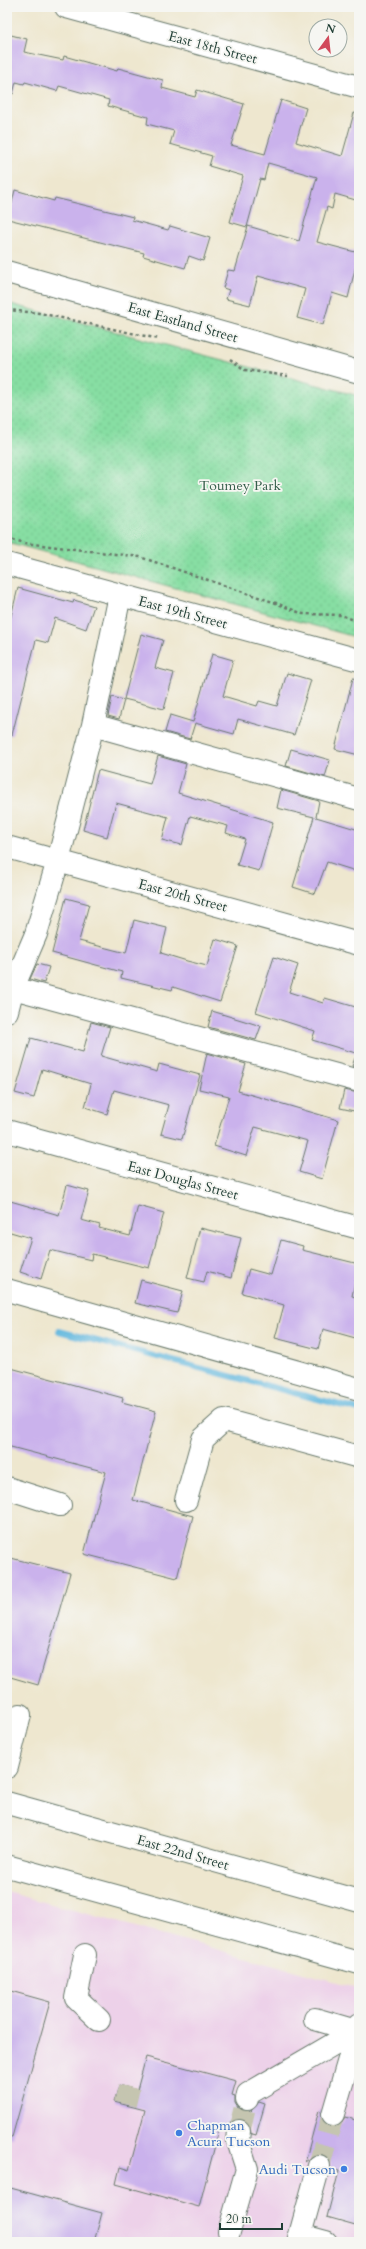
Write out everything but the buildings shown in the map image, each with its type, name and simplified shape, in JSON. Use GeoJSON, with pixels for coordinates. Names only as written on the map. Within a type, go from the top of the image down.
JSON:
{"type":"FeatureCollection","features":[{"type":"Feature","properties":{"kind":"street","name":"East 18th Street"},"geometry":{"type":"LineString","coordinates":[[66,7],[359,87]]}},
{"type":"Feature","properties":{"kind":"street","name":"East Eastland Street"},"geometry":{"type":"LineString","coordinates":[[7,272],[359,372]]}},
{"type":"Feature","properties":{"kind":"street","name":"East 19th Street"},"geometry":{"type":"LineString","coordinates":[[7,564],[359,660]]}},
{"type":"Feature","properties":{"kind":"street"},"geometry":{"type":"LineString","coordinates":[[7,1011],[13,988],[36,934],[58,861],[93,725],[120,595]]}},
{"type":"Feature","properties":{"kind":"street"},"geometry":{"type":"LineString","coordinates":[[93,725],[359,799]]}},
{"type":"Feature","properties":{"kind":"street","name":"East 20th Street"},"geometry":{"type":"LineString","coordinates":[[7,847],[359,944]]}},
{"type":"Feature","properties":{"kind":"street"},"geometry":{"type":"LineString","coordinates":[[13,988],[359,1081]]}},
{"type":"Feature","properties":{"kind":"street","name":"East Douglas Street"},"geometry":{"type":"LineString","coordinates":[[7,1131],[359,1228]]}},
{"type":"Feature","properties":{"kind":"street"},"geometry":{"type":"LineString","coordinates":[[7,1290],[359,1389]]}},
{"type":"Feature","properties":{"kind":"street"},"geometry":{"type":"LineString","coordinates":[[186,1500],[203,1439],[224,1420],[359,1457]]}},
{"type":"Feature","properties":{"kind":"street"},"geometry":{"type":"LineString","coordinates":[[7,1488],[60,1505]]}},
{"type":"Feature","properties":{"kind":"street"},"geometry":{"type":"LineString","coordinates":[[7,1767],[20,1715]]}},
{"type":"Feature","properties":{"kind":"street","name":"East 22nd Street"},"geometry":{"type":"LineString","coordinates":[[7,1803],[359,1901]]}},
{"type":"Feature","properties":{"kind":"street"},"geometry":{"type":"LineString","coordinates":[[7,1866],[359,1963]]}},
{"type":"Feature","properties":{"kind":"street"},"geometry":{"type":"LineString","coordinates":[[85,1956],[76,1998],[99,2020]]}},
{"type":"Feature","properties":{"kind":"street"},"geometry":{"type":"LineString","coordinates":[[315,2019],[358,2028]]}},
{"type":"Feature","properties":{"kind":"street"},"geometry":{"type":"LineString","coordinates":[[247,2099],[248,2094],[358,2028]]}},
{"type":"Feature","properties":{"kind":"street"},"geometry":{"type":"LineString","coordinates":[[333,2114],[358,2028]]}},
{"type":"Feature","properties":{"kind":"street"},"geometry":{"type":"LineString","coordinates":[[229,2232],[246,2169],[238,2140],[239,2131]]}},
{"type":"Feature","properties":{"kind":"street"},"geometry":{"type":"LineString","coordinates":[[319,2166],[299,2238],[326,2242]]}},
{"type":"Feature","properties":{"kind":"path"},"geometry":{"type":"LineString","coordinates":[[7,310],[39,313],[164,341]]}},
{"type":"Feature","properties":{"kind":"path"},"geometry":{"type":"LineString","coordinates":[[229,358],[246,370],[296,377]]}},
{"type":"Feature","properties":{"kind":"path"},"geometry":{"type":"LineString","coordinates":[[7,538],[25,543],[140,558],[276,603],[303,614],[341,615],[359,622]]}},
{"type":"Feature","properties":{"kind":"shaded area"},"geometry":{"type":"Polygon","coordinates":[[[7,1892],[359,1988],[359,2242],[7,2242],[7,1892]]]}},
{"type":"Feature","properties":{"kind":"green space","name":"Toumey Park"},"geometry":{"type":"Polygon","coordinates":[[[7,303],[359,396],[359,638],[7,542],[7,303]]]}},
{"type":"Feature","properties":{"kind":"waterway"},"geometry":{"type":"LineString","coordinates":[[59,1331],[359,1410]]}},
{"type":"Feature","properties":{"kind":"tunnel"},"geometry":{"type":"LineString","coordinates":[[125,2104],[129,2087]]}},
{"type":"Feature","properties":{"kind":"tunnel"},"geometry":{"type":"LineString","coordinates":[[239,2131],[247,2099]]}},
{"type":"Feature","properties":{"kind":"tunnel"},"geometry":{"type":"LineString","coordinates":[[319,2166],[333,2114]]}},
{"type":"Feature","properties":{"kind":"place","name":"Chapman Acura Tucson"},"geometry":{"type":"Point","coordinates":[179,2133]}},
{"type":"Feature","properties":{"kind":"place","name":"Audi Tucson"},"geometry":{"type":"Point","coordinates":[344,2169]}}]}
